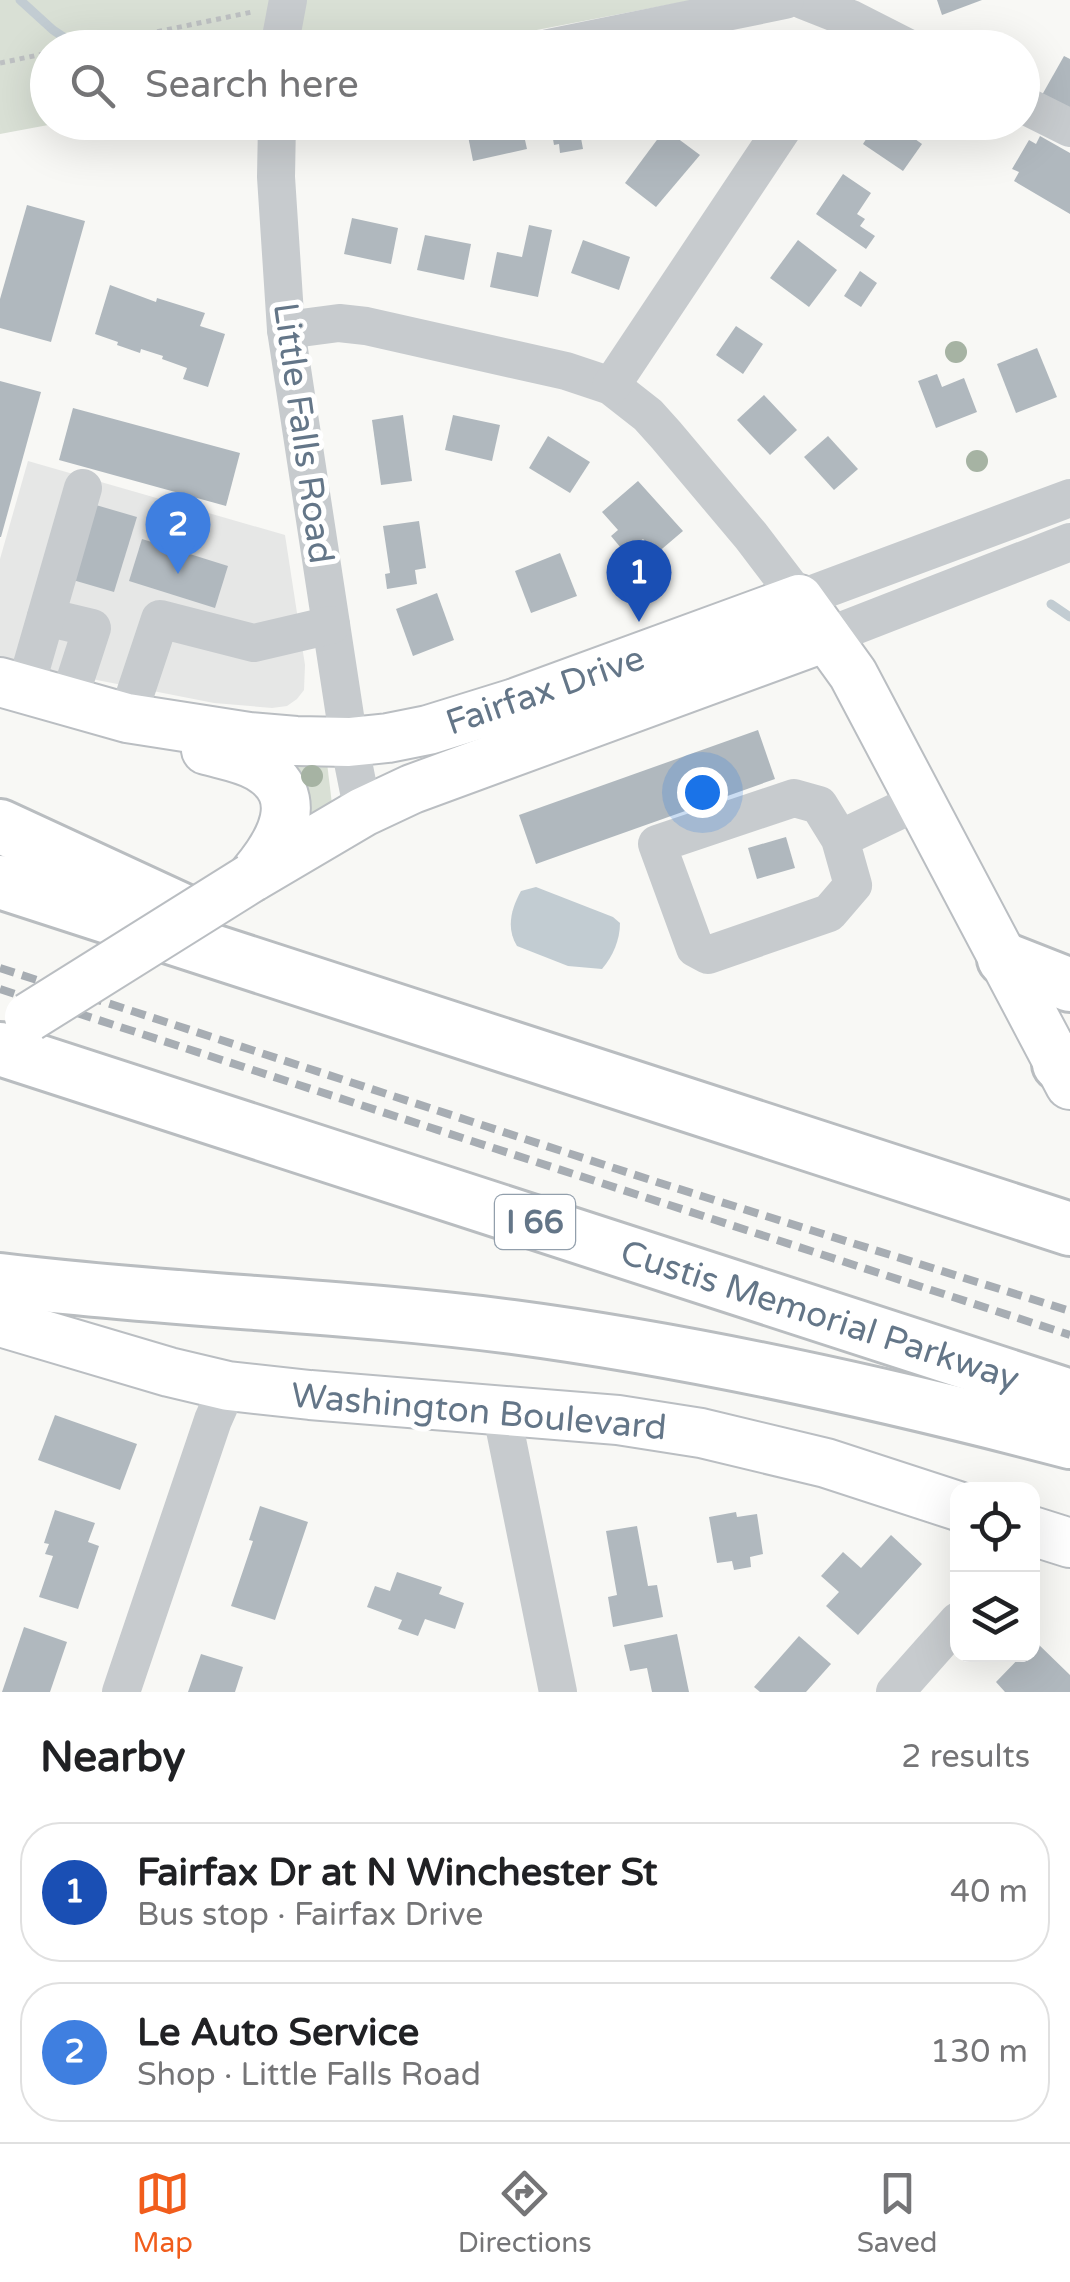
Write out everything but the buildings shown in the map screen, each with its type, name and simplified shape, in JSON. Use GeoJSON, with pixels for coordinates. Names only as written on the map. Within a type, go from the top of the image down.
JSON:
{"type":"FeatureCollection","features":[{"type":"Feature","properties":{"kind":"highway"},"geometry":{"type":"LineString","coordinates":[[0,826],[432,1021]]}},
{"type":"Feature","properties":{"kind":"highway"},"geometry":{"type":"LineString","coordinates":[[0,882],[1070,1229]]}},
{"type":"Feature","properties":{"kind":"highway"},"geometry":{"type":"LineString","coordinates":[[1004,959],[1070,985]]}},
{"type":"Feature","properties":{"kind":"highway","name":"Custis Memorial Parkway"},"geometry":{"type":"LineString","coordinates":[[0,1049],[1070,1396]]}},
{"type":"Feature","properties":{"kind":"highway"},"geometry":{"type":"LineString","coordinates":[[0,1280],[409,1316],[622,1343],[827,1383],[1070,1442]]}},
{"type":"Feature","properties":{"kind":"main road","name":"Fairfax Drive"},"geometry":{"type":"LineString","coordinates":[[31,691],[127,718],[249,737],[349,742],[428,730],[812,618]]}},
{"type":"Feature","properties":{"kind":"main road","name":"Fairfax Drive"},"geometry":{"type":"LineString","coordinates":[[0,1036],[363,812],[812,618]]}},
{"type":"Feature","properties":{"kind":"main road"},"geometry":{"type":"LineString","coordinates":[[812,618],[853,674],[1066,1069]]}},
{"type":"Feature","properties":{"kind":"main road"},"geometry":{"type":"LineString","coordinates":[[127,718],[198,748],[248,762],[275,781],[286,806],[284,826],[269,856],[251,878]]}},
{"type":"Feature","properties":{"kind":"main road","name":"Washington Boulevard"},"geometry":{"type":"LineString","coordinates":[[0,1322],[228,1386],[618,1420],[700,1433],[826,1463],[950,1503]]}},
{"type":"Feature","properties":{"kind":"street"},"geometry":{"type":"LineString","coordinates":[[637,30],[785,0]]}},
{"type":"Feature","properties":{"kind":"street"},"geometry":{"type":"LineString","coordinates":[[803,0],[838,30]]}},
{"type":"Feature","properties":{"kind":"street"},"geometry":{"type":"LineString","coordinates":[[283,30],[288,3]]}},
{"type":"Feature","properties":{"kind":"street"},"geometry":{"type":"LineString","coordinates":[[1040,113],[1070,128]]}},
{"type":"Feature","properties":{"kind":"street","name":"Little Falls Road"},"geometry":{"type":"LineString","coordinates":[[277,140],[286,330],[363,812]]}},
{"type":"Feature","properties":{"kind":"street"},"geometry":{"type":"LineString","coordinates":[[611,386],[775,140]]}},
{"type":"Feature","properties":{"kind":"street"},"geometry":{"type":"LineString","coordinates":[[286,330],[339,324],[366,326],[566,371],[611,386],[666,435],[751,536],[812,618]]}},
{"type":"Feature","properties":{"kind":"street"},"geometry":{"type":"LineString","coordinates":[[31,691],[92,628],[46,617],[83,488]]}},
{"type":"Feature","properties":{"kind":"street","name":"Fairfax Drive"},"geometry":{"type":"LineString","coordinates":[[812,618],[1070,498]]}},
{"type":"Feature","properties":{"kind":"street","name":"Fairfax Drive"},"geometry":{"type":"LineString","coordinates":[[812,618],[1070,542]]}},
{"type":"Feature","properties":{"kind":"street"},"geometry":{"type":"LineString","coordinates":[[127,718],[160,619],[254,644],[331,624]]}},
{"type":"Feature","properties":{"kind":"street"},"geometry":{"type":"LineString","coordinates":[[794,798],[819,805],[840,839],[853,885],[829,913],[708,955],[695,948],[658,844],[794,798]]}},
{"type":"Feature","properties":{"kind":"street"},"geometry":{"type":"LineString","coordinates":[[840,839],[920,800]]}},
{"type":"Feature","properties":{"kind":"street"},"geometry":{"type":"LineString","coordinates":[[120,1692],[228,1386]]}},
{"type":"Feature","properties":{"kind":"street"},"geometry":{"type":"LineString","coordinates":[[501,1410],[558,1692]]}},
{"type":"Feature","properties":{"kind":"street"},"geometry":{"type":"LineString","coordinates":[[895,1692],[950,1630]]}},
{"type":"Feature","properties":{"kind":"path"},"geometry":{"type":"LineString","coordinates":[[166,30],[288,3]]}},
{"type":"Feature","properties":{"kind":"path"},"geometry":{"type":"LineString","coordinates":[[0,63],[30,57]]}},
{"type":"Feature","properties":{"kind":"shaded area"},"geometry":{"type":"Polygon","coordinates":[[[0,0],[693,0],[537,30],[30,30],[30,128],[0,134],[0,0]]]}},
{"type":"Feature","properties":{"kind":"shaded area"},"geometry":{"type":"Polygon","coordinates":[[[28,461],[285,535],[305,665],[304,690],[297,699],[287,706],[272,708],[214,703],[0,661],[0,559],[28,461]]]}},
{"type":"Feature","properties":{"kind":"shaded area"},"geometry":{"type":"Polygon","coordinates":[[[327,763],[332,804],[301,820],[280,764],[327,763]]]}},
{"type":"Feature","properties":{"kind":"shaded area"},"geometry":{"type":"Polygon","coordinates":[[[536,887],[620,923],[615,947],[602,969],[568,966],[517,946],[511,925],[515,905],[521,891],[536,887]]]}},
{"type":"Feature","properties":{"kind":"waterway"},"geometry":{"type":"LineString","coordinates":[[20,0],[53,30]]}},
{"type":"Feature","properties":{"kind":"waterway"},"geometry":{"type":"LineString","coordinates":[[1051,604],[1070,617]]}},
{"type":"Feature","properties":{"kind":"railway"},"geometry":{"type":"LineString","coordinates":[[0,968],[660,1183],[1070,1311]]}},
{"type":"Feature","properties":{"kind":"railway"},"geometry":{"type":"LineString","coordinates":[[0,989],[18,995]]}},
{"type":"Feature","properties":{"kind":"railway"},"geometry":{"type":"LineString","coordinates":[[77,1013],[1070,1335]]}},
{"type":"Feature","properties":{"kind":"place","name":"Le Auto Service"},"geometry":{"type":"Point","coordinates":[178,574]}},
{"type":"Feature","properties":{"kind":"place","name":"Fairfax Dr at N Winchester St"},"geometry":{"type":"Point","coordinates":[639,622]}}]}
